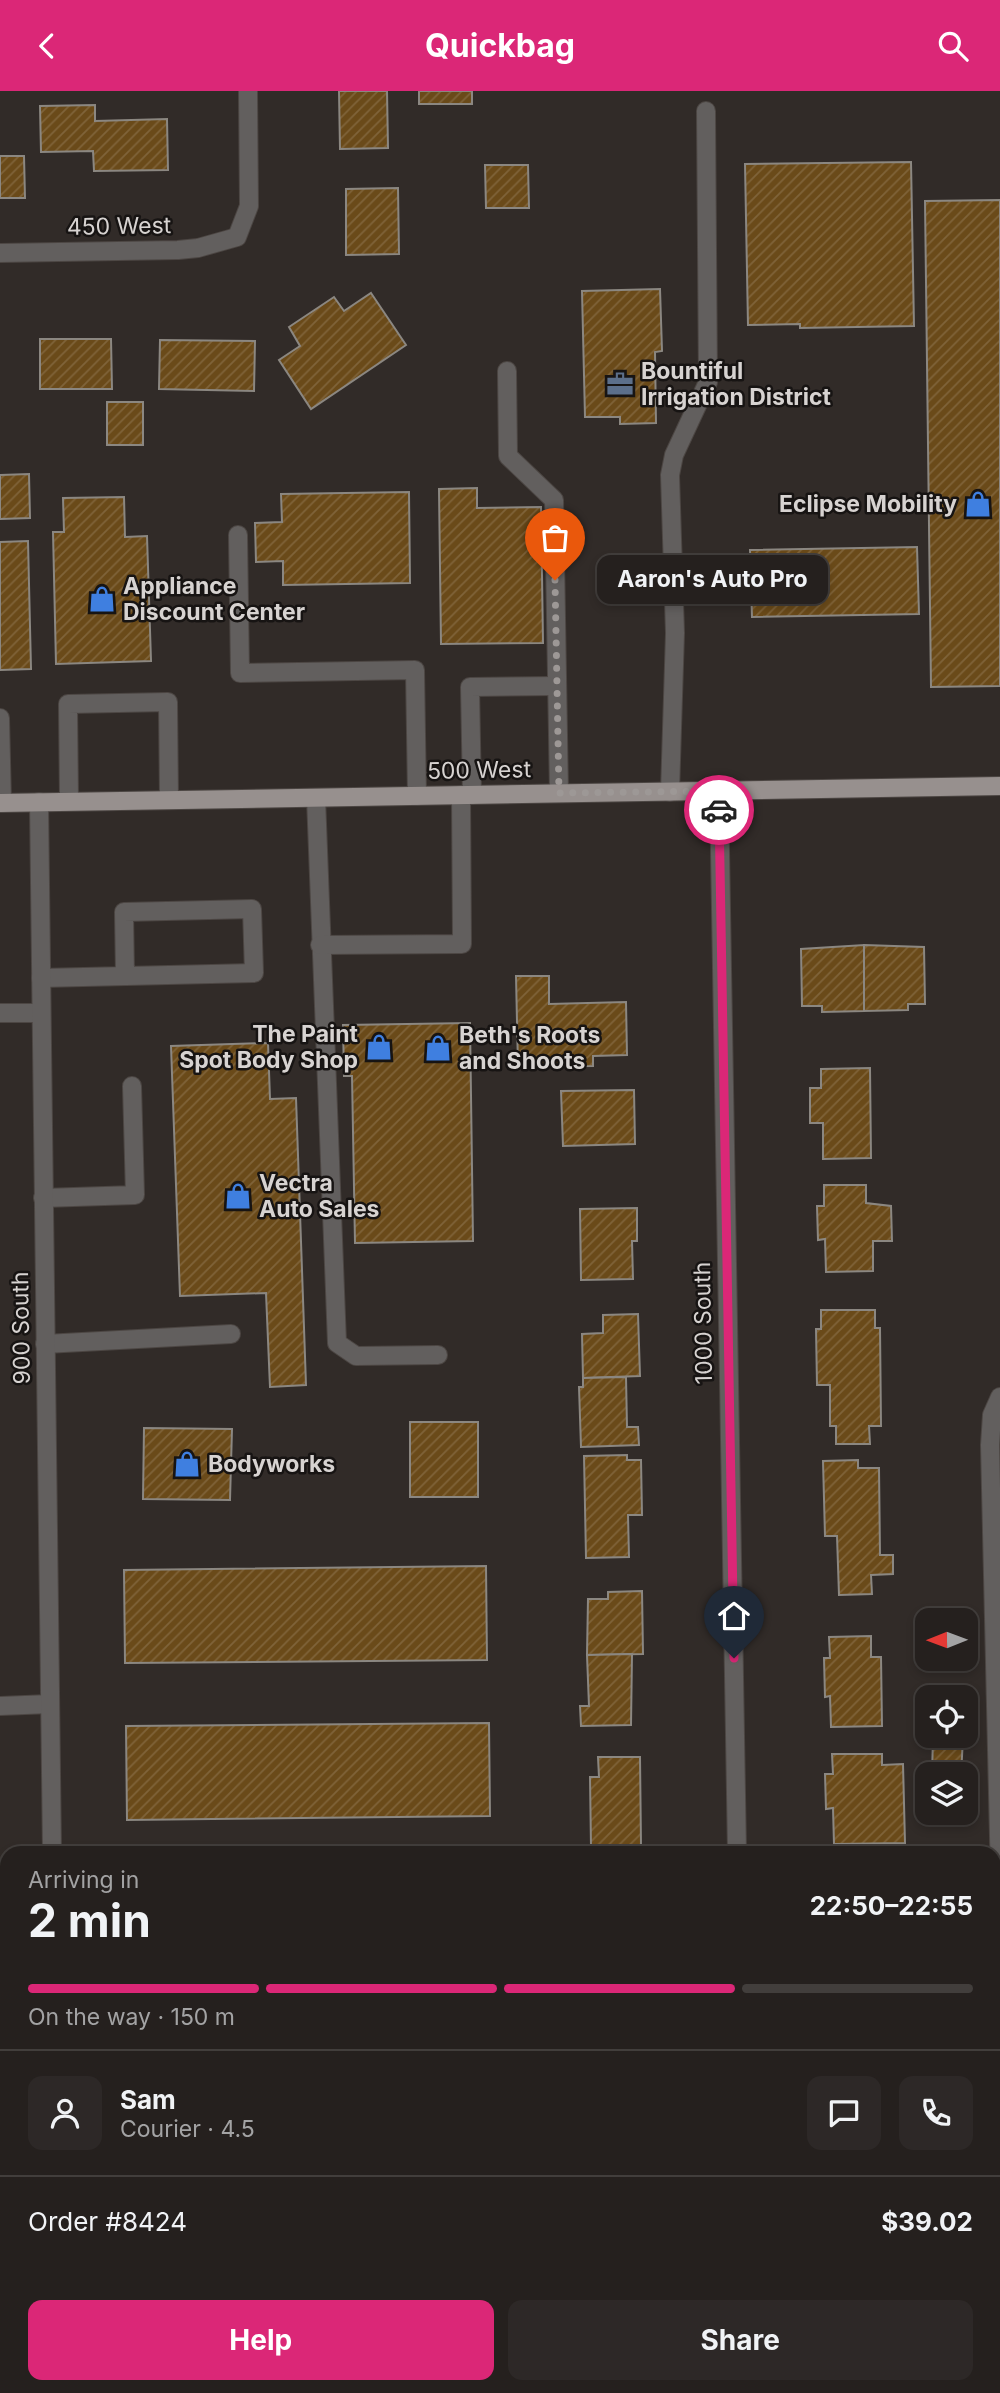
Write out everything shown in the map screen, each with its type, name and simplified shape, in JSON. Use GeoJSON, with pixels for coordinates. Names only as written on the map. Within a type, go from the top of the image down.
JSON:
{"type":"FeatureCollection","features":[{"type":"Feature","properties":{"kind":"main road","name":"500 West"},"geometry":{"type":"LineString","coordinates":[[1,803],[1000,786]]}},
{"type":"Feature","properties":{"kind":"street","name":"450 West"},"geometry":{"type":"LineString","coordinates":[[0,253],[178,250],[198,248],[237,237],[249,205],[248,91]]}},
{"type":"Feature","properties":{"kind":"street"},"geometry":{"type":"LineString","coordinates":[[670,792],[675,633],[670,475],[674,455],[708,382],[706,111]]}},
{"type":"Feature","properties":{"kind":"street"},"geometry":{"type":"LineString","coordinates":[[507,371],[509,456],[554,501],[559,793]]}},
{"type":"Feature","properties":{"kind":"street"},"geometry":{"type":"LineString","coordinates":[[238,535],[240,673],[415,670],[417,796]]}},
{"type":"Feature","properties":{"kind":"street"},"geometry":{"type":"LineString","coordinates":[[320,945],[462,944],[470,687],[557,685]]}},
{"type":"Feature","properties":{"kind":"street"},"geometry":{"type":"LineString","coordinates":[[69,801],[68,704],[168,702],[169,800]]}},
{"type":"Feature","properties":{"kind":"street"},"geometry":{"type":"LineString","coordinates":[[0,718],[1,803]]}},
{"type":"Feature","properties":{"kind":"street","name":"1000 South"},"geometry":{"type":"LineString","coordinates":[[719,791],[737,1846]]}},
{"type":"Feature","properties":{"kind":"street"},"geometry":{"type":"LineString","coordinates":[[316,798],[337,1343],[356,1356],[438,1355]]}},
{"type":"Feature","properties":{"kind":"street","name":"900 South"},"geometry":{"type":"LineString","coordinates":[[39,802],[52,1846]]}},
{"type":"Feature","properties":{"kind":"street"},"geometry":{"type":"LineString","coordinates":[[41,978],[254,973],[252,909],[124,912],[125,976]]}},
{"type":"Feature","properties":{"kind":"street"},"geometry":{"type":"LineString","coordinates":[[0,1013],[41,1013]]}},
{"type":"Feature","properties":{"kind":"street"},"geometry":{"type":"LineString","coordinates":[[43,1198],[135,1195],[132,1086]]}},
{"type":"Feature","properties":{"kind":"street"},"geometry":{"type":"LineString","coordinates":[[45,1344],[230,1333]]}},
{"type":"Feature","properties":{"kind":"street"},"geometry":{"type":"LineString","coordinates":[[999,1846],[990,1445],[992,1415],[1000,1397]]}},
{"type":"Feature","properties":{"kind":"street"},"geometry":{"type":"LineString","coordinates":[[0,1706],[50,1704]]}},
{"type":"Feature","properties":{"kind":"building"},"geometry":{"type":"Polygon","coordinates":[[[339,91],[387,91],[388,148],[340,149],[339,91]]]}},
{"type":"Feature","properties":{"kind":"building"},"geometry":{"type":"Polygon","coordinates":[[[419,91],[472,91],[472,104],[419,104],[419,91]]]}},
{"type":"Feature","properties":{"kind":"building"},"geometry":{"type":"Polygon","coordinates":[[[95,105],[95,121],[167,119],[168,170],[94,171],[93,151],[41,152],[40,106],[95,105]]]}},
{"type":"Feature","properties":{"kind":"building"},"geometry":{"type":"Polygon","coordinates":[[[0,156],[24,156],[25,198],[0,198],[0,156]]]}},
{"type":"Feature","properties":{"kind":"building"},"geometry":{"type":"Polygon","coordinates":[[[911,162],[914,326],[800,328],[800,324],[748,325],[745,164],[911,162]]]}},
{"type":"Feature","properties":{"kind":"building"},"geometry":{"type":"Polygon","coordinates":[[[485,165],[528,165],[529,208],[486,208],[485,165]]]}},
{"type":"Feature","properties":{"kind":"building"},"geometry":{"type":"Polygon","coordinates":[[[398,188],[399,254],[346,255],[346,189],[398,188]]]}},
{"type":"Feature","properties":{"kind":"building"},"geometry":{"type":"Polygon","coordinates":[[[1000,200],[1000,686],[931,687],[925,201],[1000,200]]]}},
{"type":"Feature","properties":{"kind":"building","name":"Bountiful Irrigation District"},"geometry":{"type":"Polygon","coordinates":[[[660,289],[662,351],[655,352],[656,423],[620,424],[620,417],[585,417],[582,291],[660,289]]]}},
{"type":"Feature","properties":{"kind":"building"},"geometry":{"type":"Polygon","coordinates":[[[371,293],[406,345],[311,409],[279,360],[300,346],[289,327],[334,297],[344,311],[371,293]]]}},
{"type":"Feature","properties":{"kind":"building"},"geometry":{"type":"Polygon","coordinates":[[[40,339],[111,339],[112,389],[40,389],[40,339]]]}},
{"type":"Feature","properties":{"kind":"building"},"geometry":{"type":"Polygon","coordinates":[[[160,340],[255,341],[254,391],[159,389],[160,340]]]}},
{"type":"Feature","properties":{"kind":"building"},"geometry":{"type":"Polygon","coordinates":[[[107,402],[143,402],[143,445],[107,445],[107,402]]]}},
{"type":"Feature","properties":{"kind":"building"},"geometry":{"type":"Polygon","coordinates":[[[29,474],[30,518],[0,519],[0,475],[29,474]]]}},
{"type":"Feature","properties":{"kind":"building"},"geometry":{"type":"Polygon","coordinates":[[[477,488],[477,508],[541,507],[543,643],[441,644],[439,489],[477,488]]]}},
{"type":"Feature","properties":{"kind":"building"},"geometry":{"type":"Polygon","coordinates":[[[409,492],[410,583],[283,585],[283,561],[256,562],[255,523],[282,522],[281,494],[409,492]]]}},
{"type":"Feature","properties":{"kind":"building","name":"Appliance Discount Center"},"geometry":{"type":"Polygon","coordinates":[[[124,497],[125,537],[147,536],[151,661],[56,664],[53,532],[64,532],[63,498],[124,497]]]}},
{"type":"Feature","properties":{"kind":"building"},"geometry":{"type":"Polygon","coordinates":[[[28,541],[31,669],[0,670],[0,542],[28,541]]]}},
{"type":"Feature","properties":{"kind":"building"},"geometry":{"type":"Polygon","coordinates":[[[917,547],[919,614],[752,617],[750,550],[917,547]]]}},
{"type":"Feature","properties":{"kind":"building"},"geometry":{"type":"Polygon","coordinates":[[[864,945],[864,1011],[822,1012],[822,1006],[802,1006],[801,949],[864,945]]]}},
{"type":"Feature","properties":{"kind":"building"},"geometry":{"type":"Polygon","coordinates":[[[864,945],[924,947],[925,1004],[908,1004],[908,1010],[864,1011],[864,945]]]}},
{"type":"Feature","properties":{"kind":"building"},"geometry":{"type":"Polygon","coordinates":[[[516,976],[549,976],[549,1004],[626,1002],[627,1055],[593,1056],[593,1066],[518,1067],[516,976]]]}},
{"type":"Feature","properties":{"kind":"building"},"geometry":{"type":"Polygon","coordinates":[[[470,1023],[473,1241],[355,1243],[352,1076],[344,1076],[343,1025],[470,1023]]]}},
{"type":"Feature","properties":{"kind":"building","name":"Vectra Auto Sales"},"geometry":{"type":"Polygon","coordinates":[[[268,1043],[270,1099],[296,1098],[306,1385],[270,1387],[266,1293],[180,1296],[171,1046],[268,1043]]]}},
{"type":"Feature","properties":{"kind":"building"},"geometry":{"type":"Polygon","coordinates":[[[870,1068],[871,1158],[823,1159],[823,1123],[810,1123],[810,1088],[821,1088],[821,1069],[870,1068]]]}},
{"type":"Feature","properties":{"kind":"building"},"geometry":{"type":"Polygon","coordinates":[[[634,1090],[635,1144],[563,1146],[561,1091],[634,1090]]]}},
{"type":"Feature","properties":{"kind":"building"},"geometry":{"type":"Polygon","coordinates":[[[824,1185],[866,1185],[866,1203],[891,1206],[892,1241],[873,1241],[873,1271],[826,1272],[825,1239],[818,1240],[817,1206],[824,1206],[824,1185]]]}},
{"type":"Feature","properties":{"kind":"building"},"geometry":{"type":"Polygon","coordinates":[[[637,1208],[637,1241],[632,1241],[633,1279],[581,1280],[580,1209],[637,1208]]]}},
{"type":"Feature","properties":{"kind":"building"},"geometry":{"type":"Polygon","coordinates":[[[821,1310],[875,1310],[875,1328],[880,1328],[881,1426],[869,1426],[870,1444],[836,1444],[836,1426],[830,1426],[830,1385],[817,1385],[816,1329],[821,1329],[821,1310]]]}},
{"type":"Feature","properties":{"kind":"building"},"geometry":{"type":"Polygon","coordinates":[[[638,1314],[640,1376],[583,1378],[582,1334],[603,1333],[603,1315],[638,1314]]]}},
{"type":"Feature","properties":{"kind":"building"},"geometry":{"type":"Polygon","coordinates":[[[626,1377],[627,1427],[638,1427],[639,1445],[581,1447],[579,1387],[583,1387],[583,1378],[626,1377]]]}},
{"type":"Feature","properties":{"kind":"building"},"geometry":{"type":"Polygon","coordinates":[[[410,1422],[478,1422],[478,1497],[410,1497],[410,1422]]]}},
{"type":"Feature","properties":{"kind":"building","name":"Bodyworks"},"geometry":{"type":"Polygon","coordinates":[[[144,1428],[232,1429],[230,1500],[143,1499],[144,1428]]]}},
{"type":"Feature","properties":{"kind":"building"},"geometry":{"type":"Polygon","coordinates":[[[627,1455],[627,1460],[641,1460],[642,1515],[628,1515],[629,1557],[586,1558],[584,1456],[627,1455]]]}},
{"type":"Feature","properties":{"kind":"building"},"geometry":{"type":"Polygon","coordinates":[[[858,1460],[858,1468],[879,1468],[880,1555],[893,1555],[893,1574],[871,1575],[872,1594],[839,1595],[837,1536],[825,1536],[823,1461],[858,1460]]]}},
{"type":"Feature","properties":{"kind":"building"},"geometry":{"type":"Polygon","coordinates":[[[486,1566],[487,1660],[125,1663],[124,1570],[486,1566]]]}},
{"type":"Feature","properties":{"kind":"building"},"geometry":{"type":"Polygon","coordinates":[[[642,1591],[643,1654],[587,1655],[588,1599],[608,1599],[608,1592],[642,1591]]]}},
{"type":"Feature","properties":{"kind":"building"},"geometry":{"type":"Polygon","coordinates":[[[871,1636],[871,1657],[881,1657],[882,1726],[831,1727],[830,1696],[825,1697],[824,1658],[830,1658],[829,1637],[871,1636]]]}},
{"type":"Feature","properties":{"kind":"building"},"geometry":{"type":"Polygon","coordinates":[[[632,1654],[631,1725],[581,1726],[580,1706],[589,1706],[587,1655],[632,1654]]]}},
{"type":"Feature","properties":{"kind":"building"},"geometry":{"type":"Polygon","coordinates":[[[489,1723],[490,1816],[127,1820],[126,1726],[489,1723]]]}},
{"type":"Feature","properties":{"kind":"building"},"geometry":{"type":"Polygon","coordinates":[[[933,1748],[962,1748],[962,1762],[932,1762],[933,1748]]]}},
{"type":"Feature","properties":{"kind":"building"},"geometry":{"type":"Polygon","coordinates":[[[832,1754],[882,1754],[882,1765],[903,1764],[905,1843],[834,1844],[833,1808],[826,1809],[825,1774],[833,1774],[832,1754]]]}},
{"type":"Feature","properties":{"kind":"building"},"geometry":{"type":"Polygon","coordinates":[[[598,1757],[640,1757],[641,1846],[591,1846],[590,1777],[599,1777],[598,1757]]]}},
{"type":"Feature","properties":{"kind":"way so far"},"geometry":{"type":"LineString","coordinates":[[555,580],[559,793],[719,791],[719,810]]}},
{"type":"Feature","properties":{"kind":"place","name":"Bountiful Irrigation District"},"geometry":{"type":"Point","coordinates":[620,384]}},
{"type":"Feature","properties":{"kind":"place","name":"Eclipse Mobility"},"geometry":{"type":"Point","coordinates":[978,504]}},
{"type":"Feature","properties":{"kind":"place","name":"Aaron's Auto Pro"},"geometry":{"type":"Point","coordinates":[555,580]}},
{"type":"Feature","properties":{"kind":"place","name":"Appliance Discount Center"},"geometry":{"type":"Point","coordinates":[102,599]}},
{"type":"Feature","properties":{"kind":"place","name":"The Paint Spot Body Shop"},"geometry":{"type":"Point","coordinates":[379,1047]}},
{"type":"Feature","properties":{"kind":"place","name":"Beth's Roots and Shoots"},"geometry":{"type":"Point","coordinates":[438,1048]}},
{"type":"Feature","properties":{"kind":"place","name":"Vectra Auto Sales"},"geometry":{"type":"Point","coordinates":[238,1196]}},
{"type":"Feature","properties":{"kind":"place","name":"Bodyworks"},"geometry":{"type":"Point","coordinates":[187,1464]}},
{"type":"Feature","properties":{"kind":"route"},"geometry":{"type":"LineString","coordinates":[[719,810],[734,1658]]}}]}
